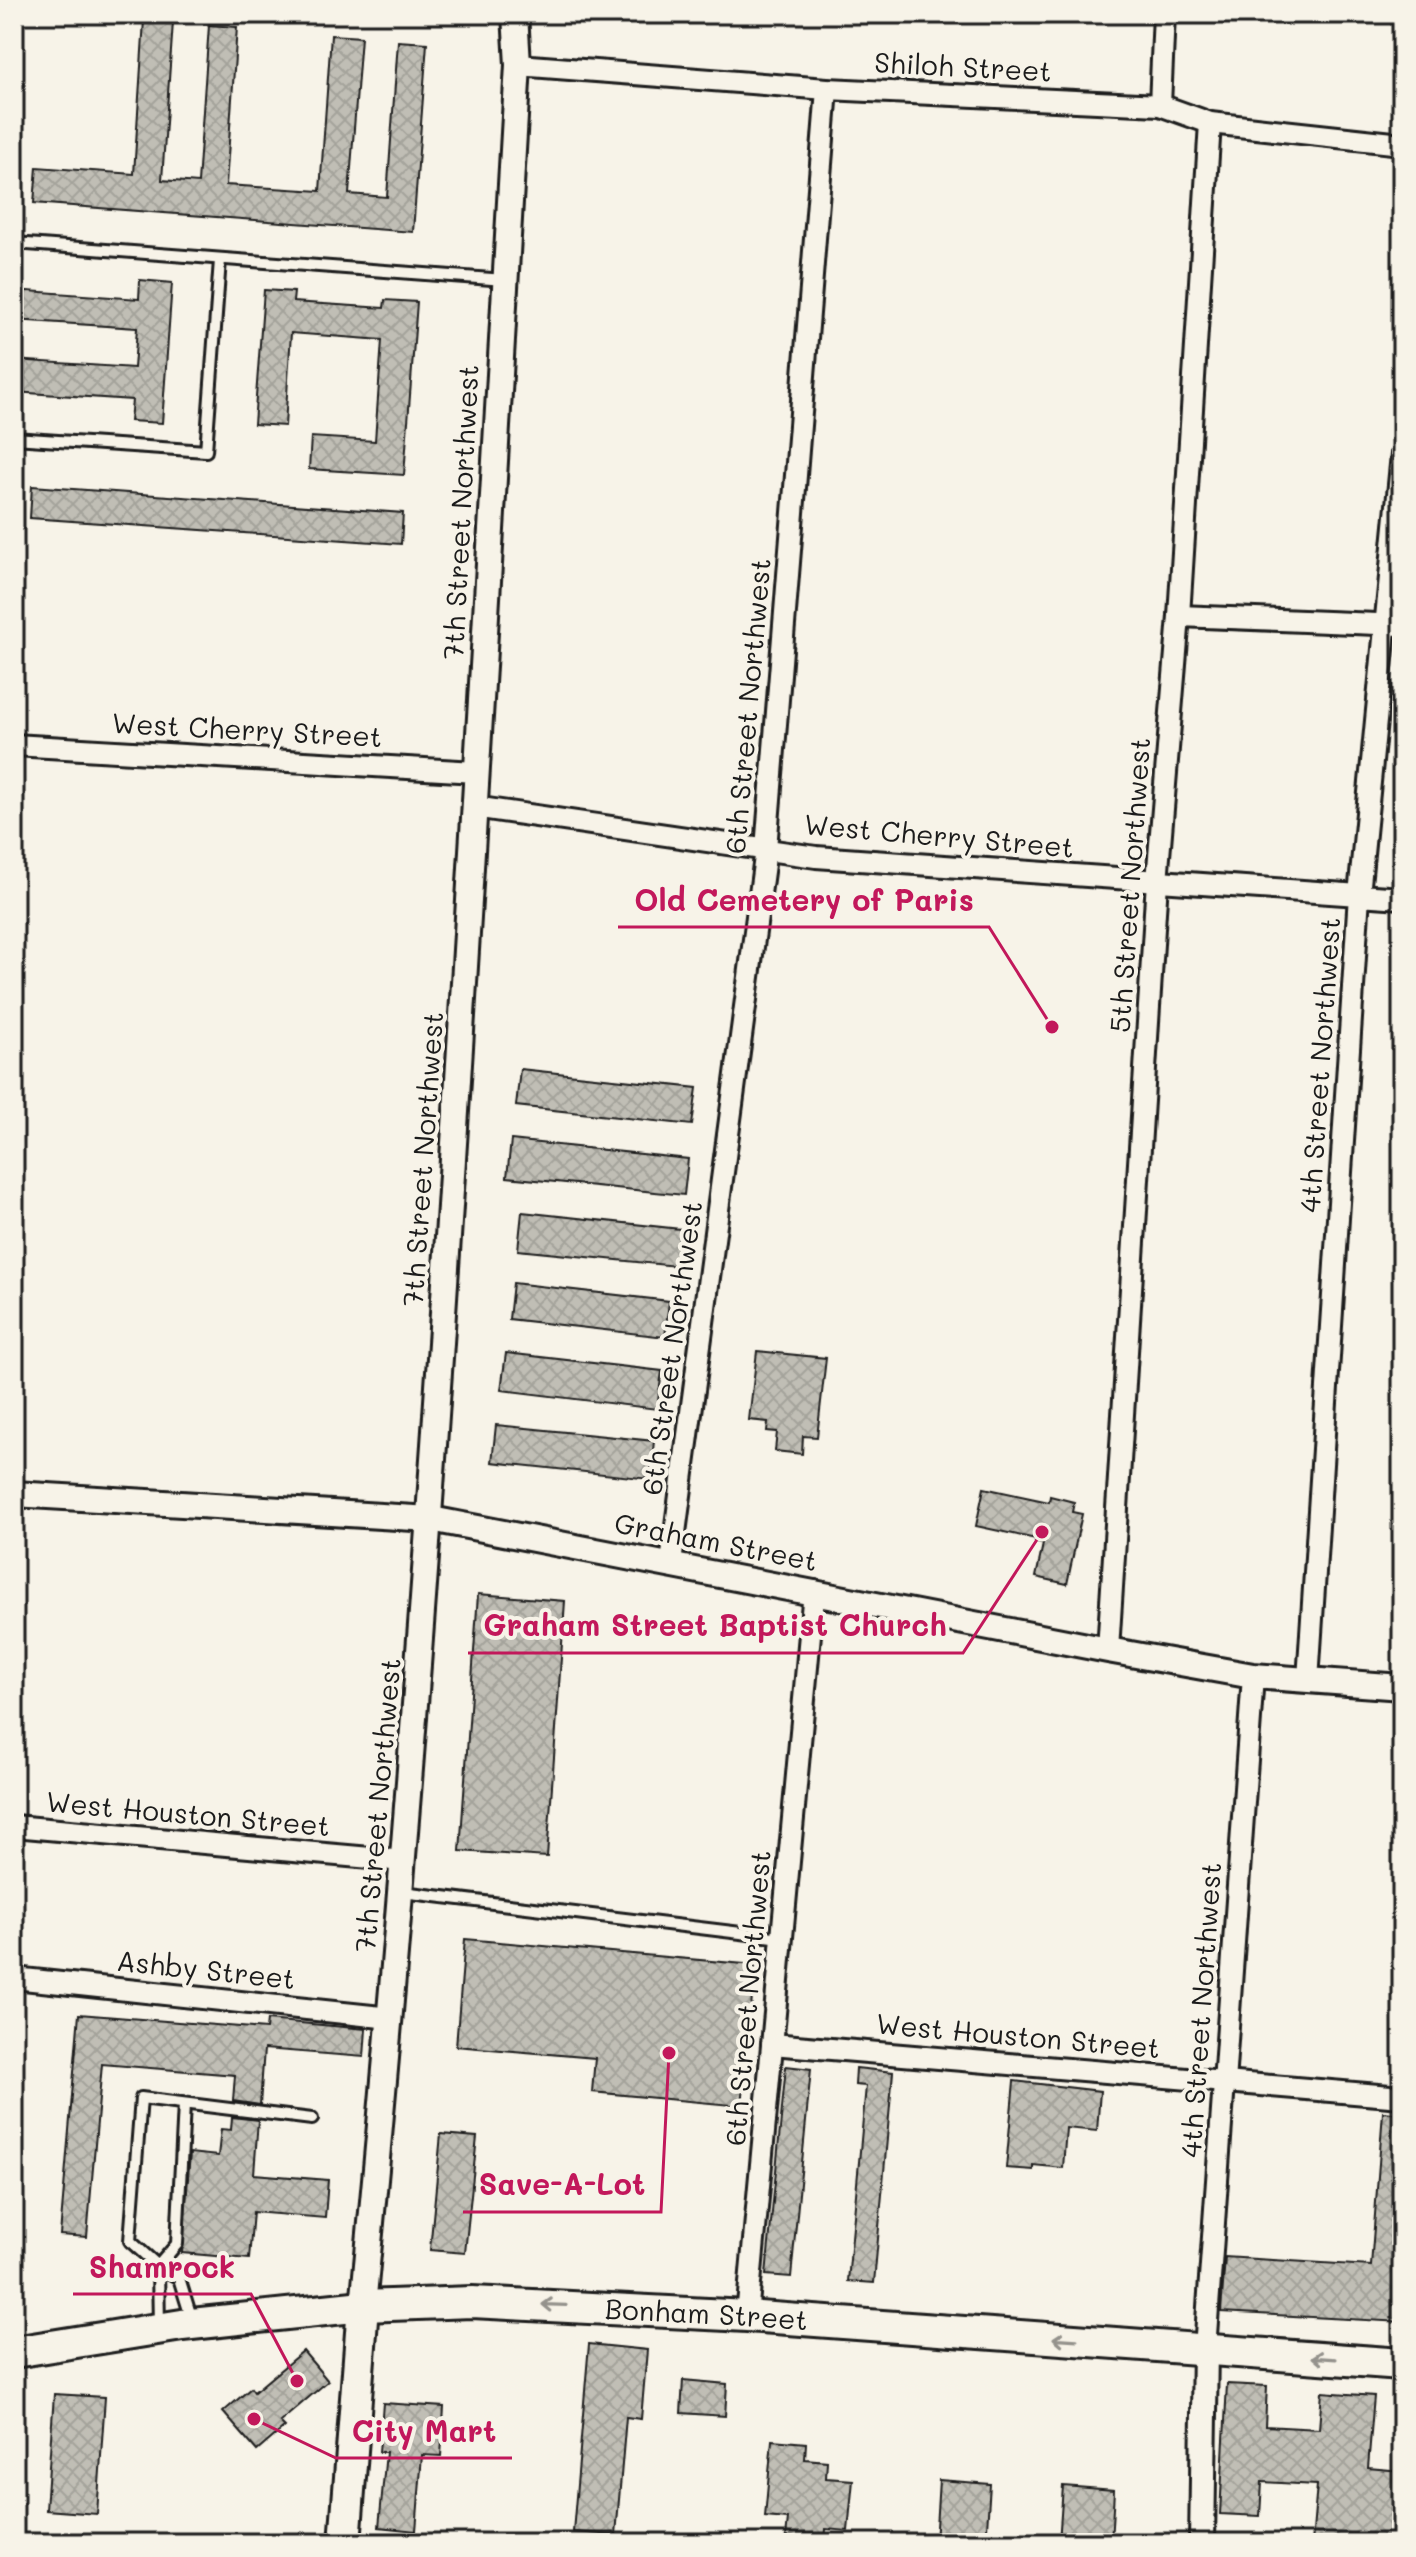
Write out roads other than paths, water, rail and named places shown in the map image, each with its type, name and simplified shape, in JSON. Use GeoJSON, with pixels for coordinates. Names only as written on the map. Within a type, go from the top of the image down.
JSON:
{"type":"FeatureCollection","features":[{"type":"Feature","properties":{"kind":"main road","name":"Bonham Street"},"geometry":{"type":"LineString","coordinates":[[14,2352],[193,2324],[363,2306],[472,2302],[747,2316],[1402,2364]]}},
{"type":"Feature","properties":{"kind":"main road"},"geometry":{"type":"LineString","coordinates":[[345,2543],[363,2306]]}},
{"type":"Feature","properties":{"kind":"street","name":"7th Street Northwest"},"geometry":{"type":"LineString","coordinates":[[363,2306],[402,1892],[431,1519],[518,65],[515,14]]}},
{"type":"Feature","properties":{"kind":"street"},"geometry":{"type":"LineString","coordinates":[[1160,105],[1164,14]]}},
{"type":"Feature","properties":{"kind":"street","name":"Shiloh Street"},"geometry":{"type":"LineString","coordinates":[[518,65],[827,89],[1160,105],[1210,123],[1402,144]]}},
{"type":"Feature","properties":{"kind":"street","name":"6th Street Northwest"},"geometry":{"type":"LineString","coordinates":[[671,1563],[766,849],[827,89]]}},
{"type":"Feature","properties":{"kind":"street","name":"5th Street Northwest"},"geometry":{"type":"LineString","coordinates":[[1108,1650],[1210,123]]}},
{"type":"Feature","properties":{"kind":"street","name":"4th Street Northwest"},"geometry":{"type":"LineString","coordinates":[[1308,1680],[1359,895],[1393,624],[1402,454]]}},
{"type":"Feature","properties":{"kind":"street"},"geometry":{"type":"LineString","coordinates":[[1179,616],[1393,624]]}},
{"type":"Feature","properties":{"kind":"street","name":"West Cherry Street"},"geometry":{"type":"LineString","coordinates":[[14,745],[476,772]]}},
{"type":"Feature","properties":{"kind":"street","name":"West Cherry Street"},"geometry":{"type":"LineString","coordinates":[[474,807],[816,857],[1402,898]]}},
{"type":"Feature","properties":{"kind":"street","name":"Graham Street"},"geometry":{"type":"LineString","coordinates":[[14,1494],[431,1519],[1253,1676],[1402,1687]]}},
{"type":"Feature","properties":{"kind":"street","name":"6th Street Northwest"},"geometry":{"type":"LineString","coordinates":[[747,2316],[814,1591]]}},
{"type":"Feature","properties":{"kind":"street","name":"4th Street Northwest"},"geometry":{"type":"LineString","coordinates":[[1205,2349],[1253,1676]]}},
{"type":"Feature","properties":{"kind":"street","name":"West Houston Street"},"geometry":{"type":"LineString","coordinates":[[14,1826],[404,1861]]}},
{"type":"Feature","properties":{"kind":"street","name":"Ashby Street"},"geometry":{"type":"LineString","coordinates":[[14,1978],[391,2018]]}},
{"type":"Feature","properties":{"kind":"street","name":"West Houston Street"},"geometry":{"type":"LineString","coordinates":[[772,2044],[1402,2097]]}},
{"type":"Feature","properties":{"kind":"street"},"geometry":{"type":"LineString","coordinates":[[1202,2543],[1205,2349]]}},
{"type":"Feature","properties":{"kind":"lane"},"geometry":{"type":"LineString","coordinates":[[14,243],[505,280]]}},
{"type":"Feature","properties":{"kind":"lane"},"geometry":{"type":"LineString","coordinates":[[14,438],[206,451],[220,260]]}},
{"type":"Feature","properties":{"kind":"lane"},"geometry":{"type":"LineString","coordinates":[[402,1892],[782,1938]]}},
{"type":"Feature","properties":{"kind":"lane"},"geometry":{"type":"LineString","coordinates":[[193,2324],[179,2278],[158,2266],[130,2241],[141,2098],[312,2119]]}},
{"type":"Feature","properties":{"kind":"lane"},"geometry":{"type":"LineString","coordinates":[[159,2329],[158,2266],[177,2244],[184,2104]]}},
{"type":"Feature","properties":{"kind":"place","name":"Old Cemetery of Paris"},"geometry":{"type":"Point","coordinates":[1052,1027]}},
{"type":"Feature","properties":{"kind":"place","name":"Graham Street Baptist Church"},"geometry":{"type":"Point","coordinates":[1042,1532]}},
{"type":"Feature","properties":{"kind":"place","name":"Save-A-Lot"},"geometry":{"type":"Point","coordinates":[669,2053]}},
{"type":"Feature","properties":{"kind":"place","name":"Shamrock"},"geometry":{"type":"Point","coordinates":[297,2381]}},
{"type":"Feature","properties":{"kind":"place","name":"City Mart"},"geometry":{"type":"Point","coordinates":[254,2419]}}]}
